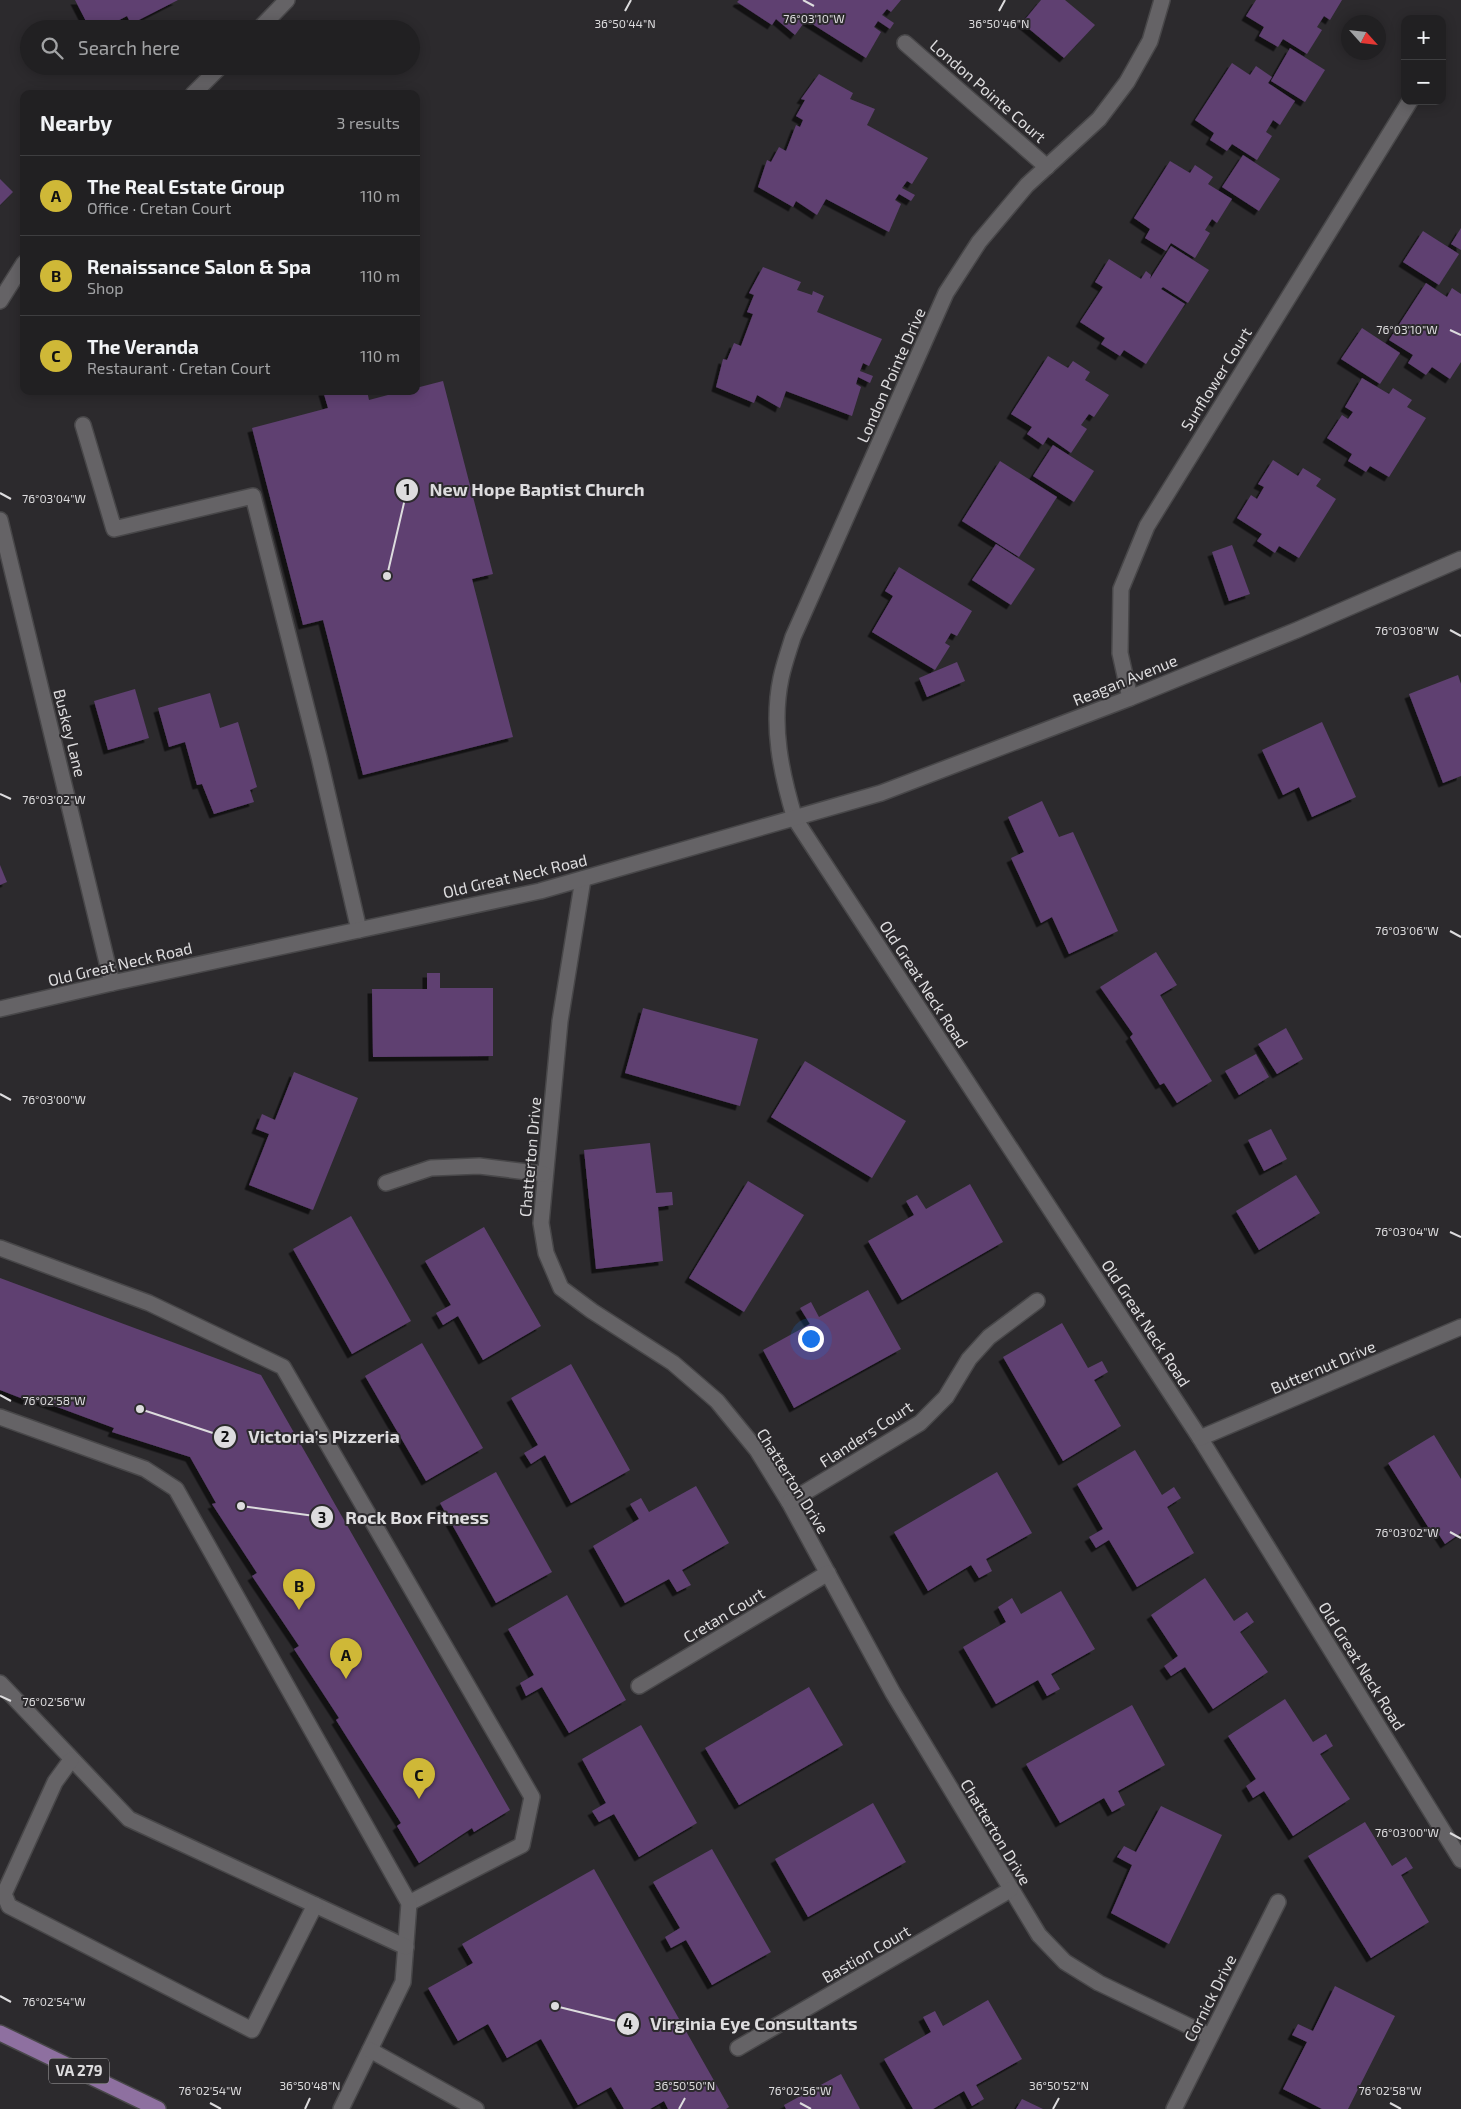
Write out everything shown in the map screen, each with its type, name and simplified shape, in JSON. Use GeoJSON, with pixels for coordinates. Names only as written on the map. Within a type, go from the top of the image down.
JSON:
{"type":"FeatureCollection","features":[{"type":"Feature","properties":{"kind":"main road","name":"VA 279"},"geometry":{"type":"LineString","coordinates":[[0,2033],[158,2109]]}},
{"type":"Feature","properties":{"kind":"street"},"geometry":{"type":"LineString","coordinates":[[268,20],[287,0]]}},
{"type":"Feature","properties":{"kind":"street","name":"London Pointe Drive"},"geometry":{"type":"LineString","coordinates":[[795,819],[782,776],[776,722],[781,678],[793,637],[946,293],[979,242],[1027,186],[1099,119],[1128,82],[1150,41],[1162,0]]}},
{"type":"Feature","properties":{"kind":"street","name":"London Pointe Court"},"geometry":{"type":"LineString","coordinates":[[905,43],[1048,167]]}},
{"type":"Feature","properties":{"kind":"street"},"geometry":{"type":"LineString","coordinates":[[197,90],[212,75]]}},
{"type":"Feature","properties":{"kind":"street","name":"Sunflower Court"},"geometry":{"type":"LineString","coordinates":[[1130,698],[1120,652],[1121,589],[1147,526],[1408,105]]}},
{"type":"Feature","properties":{"kind":"street"},"geometry":{"type":"LineString","coordinates":[[0,301],[20,269]]}},
{"type":"Feature","properties":{"kind":"street"},"geometry":{"type":"LineString","coordinates":[[83,426],[114,529],[253,496],[319,756],[359,930]]}},
{"type":"Feature","properties":{"kind":"street","name":"Buskey Lane"},"geometry":{"type":"LineString","coordinates":[[0,520],[112,983]]}},
{"type":"Feature","properties":{"kind":"street","name":"Reagan Avenue"},"geometry":{"type":"LineString","coordinates":[[795,819],[881,793],[1130,698],[1297,630],[1461,559]]}},
{"type":"Feature","properties":{"kind":"street","name":"Old Great Neck Road"},"geometry":{"type":"LineString","coordinates":[[0,1009],[540,891],[795,819],[1200,1438],[1461,1860]]}},
{"type":"Feature","properties":{"kind":"street","name":"Chatterton Drive"},"geometry":{"type":"LineString","coordinates":[[583,879],[560,1021],[544,1174],[541,1223],[546,1253],[561,1288],[592,1311],[673,1363],[717,1401],[757,1450],[789,1502],[893,1693],[1010,1890],[1039,1935],[1065,1962],[1099,1983],[1210,2036]]}},
{"type":"Feature","properties":{"kind":"street"},"geometry":{"type":"LineString","coordinates":[[386,1183],[431,1168],[480,1166],[544,1174]]}},
{"type":"Feature","properties":{"kind":"street"},"geometry":{"type":"LineString","coordinates":[[0,1248],[149,1303],[282,1366],[532,1797],[522,1845],[409,1903]]}},
{"type":"Feature","properties":{"kind":"street","name":"Flanders Court"},"geometry":{"type":"LineString","coordinates":[[789,1502],[920,1423],[946,1397],[969,1359],[989,1337],[1037,1301]]}},
{"type":"Feature","properties":{"kind":"street","name":"Butternut Drive"},"geometry":{"type":"LineString","coordinates":[[1200,1438],[1461,1327]]}},
{"type":"Feature","properties":{"kind":"street"},"geometry":{"type":"LineString","coordinates":[[0,1417],[145,1469],[176,1489],[409,1903],[403,1982],[341,2109]]}},
{"type":"Feature","properties":{"kind":"street","name":"Cretan Court"},"geometry":{"type":"LineString","coordinates":[[639,1686],[828,1573]]}},
{"type":"Feature","properties":{"kind":"street"},"geometry":{"type":"LineString","coordinates":[[0,1683],[129,1819],[406,1947]]}},
{"type":"Feature","properties":{"kind":"street"},"geometry":{"type":"LineString","coordinates":[[72,1760],[55,1782],[4,1894],[9,1906],[252,2030],[315,1905]]}},
{"type":"Feature","properties":{"kind":"street","name":"Bastion Court"},"geometry":{"type":"LineString","coordinates":[[738,2048],[1010,1890]]}},
{"type":"Feature","properties":{"kind":"street","name":"Cornick Drive"},"geometry":{"type":"LineString","coordinates":[[1174,2109],[1278,1902]]}},
{"type":"Feature","properties":{"kind":"street"},"geometry":{"type":"LineString","coordinates":[[370,2050],[476,2109]]}},
{"type":"Feature","properties":{"kind":"building"},"geometry":{"type":"Polygon","coordinates":[[[75,0],[178,0],[139,20],[129,20],[127,16],[119,20],[85,20],[75,0]]]}},
{"type":"Feature","properties":{"kind":"building"},"geometry":{"type":"Polygon","coordinates":[[[739,0],[901,0],[891,12],[887,9],[882,15],[894,23],[890,29],[878,21],[874,27],[881,32],[866,58],[806,20],[795,35],[776,19],[772,25],[737,2],[739,0]]]}},
{"type":"Feature","properties":{"kind":"building"},"geometry":{"type":"Polygon","coordinates":[[[1041,0],[1065,0],[1095,25],[1064,58],[1022,23],[1041,0]]]}},
{"type":"Feature","properties":{"kind":"building"},"geometry":{"type":"Polygon","coordinates":[[[1256,0],[1342,0],[1330,20],[1324,16],[1317,27],[1322,30],[1307,54],[1283,39],[1278,47],[1259,36],[1264,27],[1246,16],[1256,0]]]}},
{"type":"Feature","properties":{"kind":"building"},"geometry":{"type":"Polygon","coordinates":[[[1290,48],[1325,70],[1305,102],[1271,81],[1290,48]]]}},
{"type":"Feature","properties":{"kind":"building"},"geometry":{"type":"Polygon","coordinates":[[[1232,63],[1250,75],[1256,66],[1272,77],[1268,83],[1295,101],[1280,125],[1273,120],[1266,132],[1272,136],[1257,160],[1232,144],[1227,151],[1210,140],[1214,133],[1195,120],[1232,63]]]}},
{"type":"Feature","properties":{"kind":"building"},"geometry":{"type":"Polygon","coordinates":[[[819,74],[853,93],[850,99],[875,109],[867,125],[928,158],[912,184],[907,181],[902,188],[915,195],[911,201],[899,194],[895,200],[901,204],[889,232],[826,199],[817,215],[796,201],[793,207],[758,187],[767,160],[771,162],[779,147],[786,151],[796,125],[800,127],[803,120],[796,116],[805,100],[801,99],[819,74]]]}},
{"type":"Feature","properties":{"kind":"building"},"geometry":{"type":"Polygon","coordinates":[[[1243,155],[1280,179],[1259,211],[1222,187],[1243,155]]]}},
{"type":"Feature","properties":{"kind":"building"},"geometry":{"type":"Polygon","coordinates":[[[1170,161],[1190,173],[1195,165],[1213,177],[1208,184],[1232,199],[1217,223],[1212,219],[1205,230],[1210,233],[1195,258],[1171,243],[1166,251],[1145,238],[1150,229],[1134,218],[1170,161]]]}},
{"type":"Feature","properties":{"kind":"building"},"geometry":{"type":"Polygon","coordinates":[[[0,179],[13,192],[0,205],[0,179]]]}},
{"type":"Feature","properties":{"kind":"building"},"geometry":{"type":"Polygon","coordinates":[[[1461,228],[1461,250],[1451,244],[1461,228]]]}},
{"type":"Feature","properties":{"kind":"building"},"geometry":{"type":"Polygon","coordinates":[[[1423,231],[1459,254],[1439,285],[1403,262],[1423,231]]]}},
{"type":"Feature","properties":{"kind":"building"},"geometry":{"type":"Polygon","coordinates":[[[1171,246],[1209,270],[1188,303],[1163,287],[1161,289],[1185,304],[1146,364],[1124,350],[1120,356],[1101,344],[1105,338],[1080,322],[1103,287],[1095,282],[1109,259],[1141,279],[1146,271],[1151,275],[1150,279],[1171,246]]]}},
{"type":"Feature","properties":{"kind":"building"},"geometry":{"type":"Polygon","coordinates":[[[763,267],[801,282],[797,290],[812,295],[813,291],[824,296],[817,312],[882,339],[869,366],[863,363],[860,371],[873,376],[870,383],[858,377],[856,384],[861,387],[852,416],[786,391],[780,408],[757,395],[754,403],[716,387],[723,359],[727,360],[734,343],[741,346],[753,314],[747,312],[754,295],[749,293],[763,267]]]}},
{"type":"Feature","properties":{"kind":"building"},"geometry":{"type":"Polygon","coordinates":[[[1426,283],[1447,297],[1452,288],[1461,294],[1461,362],[1450,379],[1432,367],[1426,375],[1408,363],[1413,355],[1389,340],[1426,283]]]}},
{"type":"Feature","properties":{"kind":"building"},"geometry":{"type":"Polygon","coordinates":[[[1362,328],[1400,353],[1380,384],[1341,359],[1362,328]]]}},
{"type":"Feature","properties":{"kind":"building"},"geometry":{"type":"Polygon","coordinates":[[[1048,356],[1068,368],[1073,361],[1090,372],[1085,380],[1109,395],[1094,417],[1089,414],[1081,425],[1087,429],[1071,453],[1048,437],[1043,445],[1027,434],[1032,427],[1011,414],[1048,356]]]}},
{"type":"Feature","properties":{"kind":"building"},"geometry":{"type":"Polygon","coordinates":[[[1362,378],[1389,394],[1393,388],[1412,400],[1407,407],[1426,418],[1389,477],[1370,466],[1366,472],[1348,461],[1352,454],[1327,438],[1342,415],[1348,419],[1353,412],[1345,407],[1362,378]]]}},
{"type":"Feature","properties":{"kind":"building"},"geometry":{"type":"Polygon","coordinates":[[[443,381],[493,574],[472,579],[513,737],[363,775],[323,620],[303,625],[252,428],[328,408],[324,395],[368,395],[369,400],[388,395],[420,395],[420,387],[443,381]]]}},
{"type":"Feature","properties":{"kind":"building"},"geometry":{"type":"Polygon","coordinates":[[[1053,445],[1094,471],[1074,502],[1033,476],[1053,445]]]}},
{"type":"Feature","properties":{"kind":"building"},"geometry":{"type":"Polygon","coordinates":[[[1273,460],[1298,476],[1303,468],[1321,479],[1316,486],[1336,499],[1299,558],[1279,546],[1275,553],[1257,541],[1262,534],[1237,518],[1251,495],[1257,499],[1264,487],[1258,484],[1273,460]]]}},
{"type":"Feature","properties":{"kind":"building"},"geometry":{"type":"Polygon","coordinates":[[[1000,461],[1057,497],[1019,557],[962,521],[1000,461]]]}},
{"type":"Feature","properties":{"kind":"building"},"geometry":{"type":"Polygon","coordinates":[[[996,544],[1035,569],[1011,605],[972,580],[996,544]]]}},
{"type":"Feature","properties":{"kind":"building"},"geometry":{"type":"Polygon","coordinates":[[[1232,545],[1250,594],[1229,601],[1212,552],[1232,545]]]}},
{"type":"Feature","properties":{"kind":"building"},"geometry":{"type":"Polygon","coordinates":[[[899,567],[972,611],[957,636],[951,633],[945,643],[950,646],[935,670],[872,632],[893,596],[885,591],[899,567]]]}},
{"type":"Feature","properties":{"kind":"building"},"geometry":{"type":"Polygon","coordinates":[[[957,662],[965,681],[927,697],[919,678],[957,662]]]}},
{"type":"Feature","properties":{"kind":"building"},"geometry":{"type":"Polygon","coordinates":[[[1458,675],[1461,684],[1461,776],[1443,783],[1409,694],[1458,675]]]}},
{"type":"Feature","properties":{"kind":"building"},"geometry":{"type":"Polygon","coordinates":[[[135,689],[149,738],[108,750],[94,701],[135,689]]]}},
{"type":"Feature","properties":{"kind":"building"},"geometry":{"type":"Polygon","coordinates":[[[210,693],[220,728],[238,722],[257,787],[250,790],[254,802],[214,814],[202,784],[197,785],[185,742],[169,747],[158,708],[210,693]]]}},
{"type":"Feature","properties":{"kind":"building"},"geometry":{"type":"Polygon","coordinates":[[[1322,722],[1356,797],[1312,817],[1299,787],[1283,795],[1262,750],[1322,722]]]}},
{"type":"Feature","properties":{"kind":"building"},"geometry":{"type":"Polygon","coordinates":[[[1042,801],[1059,837],[1073,832],[1118,931],[1069,954],[1052,917],[1041,923],[1011,858],[1024,852],[1008,817],[1042,801]]]}},
{"type":"Feature","properties":{"kind":"building"},"geometry":{"type":"Polygon","coordinates":[[[0,865],[7,882],[0,885],[0,865]]]}},
{"type":"Feature","properties":{"kind":"building"},"geometry":{"type":"Polygon","coordinates":[[[1156,952],[1177,985],[1160,995],[1212,1081],[1177,1103],[1164,1083],[1160,1085],[1130,1037],[1133,1034],[1100,987],[1156,952]]]}},
{"type":"Feature","properties":{"kind":"building"},"geometry":{"type":"Polygon","coordinates":[[[427,973],[440,973],[440,988],[493,988],[493,1056],[373,1057],[372,989],[427,989],[427,973]]]}},
{"type":"Feature","properties":{"kind":"building"},"geometry":{"type":"Polygon","coordinates":[[[643,1008],[758,1039],[740,1106],[625,1073],[643,1008]]]}},
{"type":"Feature","properties":{"kind":"building"},"geometry":{"type":"Polygon","coordinates":[[[1286,1028],[1303,1059],[1277,1074],[1258,1044],[1286,1028]]]}},
{"type":"Feature","properties":{"kind":"building"},"geometry":{"type":"Polygon","coordinates":[[[1256,1054],[1269,1077],[1239,1095],[1225,1071],[1256,1054]]]}},
{"type":"Feature","properties":{"kind":"building"},"geometry":{"type":"Polygon","coordinates":[[[805,1061],[906,1121],[872,1178],[771,1117],[805,1061]]]}},
{"type":"Feature","properties":{"kind":"building"},"geometry":{"type":"Polygon","coordinates":[[[294,1072],[358,1098],[313,1210],[249,1185],[269,1134],[256,1129],[262,1114],[275,1120],[294,1072]]]}},
{"type":"Feature","properties":{"kind":"building"},"geometry":{"type":"Polygon","coordinates":[[[1271,1129],[1287,1159],[1264,1171],[1248,1140],[1271,1129]]]}},
{"type":"Feature","properties":{"kind":"building"},"geometry":{"type":"Polygon","coordinates":[[[650,1143],[656,1193],[672,1192],[673,1205],[658,1207],[663,1261],[596,1269],[584,1150],[650,1143]]]}},
{"type":"Feature","properties":{"kind":"building"},"geometry":{"type":"Polygon","coordinates":[[[1296,1175],[1320,1213],[1259,1250],[1236,1211],[1296,1175]]]}},
{"type":"Feature","properties":{"kind":"building"},"geometry":{"type":"Polygon","coordinates":[[[748,1181],[804,1215],[744,1312],[689,1278],[748,1181]]]}},
{"type":"Feature","properties":{"kind":"building"},"geometry":{"type":"Polygon","coordinates":[[[970,1184],[1003,1242],[902,1300],[868,1241],[914,1215],[906,1201],[917,1195],[926,1209],[970,1184]]]}},
{"type":"Feature","properties":{"kind":"building"},"geometry":{"type":"Polygon","coordinates":[[[351,1216],[411,1321],[352,1354],[293,1249],[351,1216]]]}},
{"type":"Feature","properties":{"kind":"building"},"geometry":{"type":"Polygon","coordinates":[[[484,1227],[541,1326],[483,1360],[458,1316],[443,1325],[436,1313],[451,1305],[425,1261],[484,1227]]]}},
{"type":"Feature","properties":{"kind":"building"},"geometry":{"type":"Polygon","coordinates":[[[0,1278],[261,1375],[510,1810],[474,1832],[472,1828],[419,1863],[397,1826],[401,1823],[336,1720],[339,1718],[294,1649],[299,1646],[252,1576],[257,1573],[212,1504],[216,1503],[190,1457],[112,1432],[114,1428],[33,1398],[31,1402],[0,1390],[0,1278]]]}},
{"type":"Feature","properties":{"kind":"building"},"geometry":{"type":"Polygon","coordinates":[[[868,1290],[901,1349],[794,1408],[763,1350],[810,1324],[800,1308],[811,1302],[819,1317],[868,1290]]]}},
{"type":"Feature","properties":{"kind":"building"},"geometry":{"type":"Polygon","coordinates":[[[1062,1323],[1088,1368],[1102,1361],[1108,1372],[1094,1380],[1121,1426],[1063,1461],[1003,1357],[1062,1323]]]}},
{"type":"Feature","properties":{"kind":"building"},"geometry":{"type":"Polygon","coordinates":[[[422,1343],[483,1448],[426,1481],[365,1376],[422,1343]]]}},
{"type":"Feature","properties":{"kind":"building"},"geometry":{"type":"Polygon","coordinates":[[[571,1364],[630,1470],[571,1503],[545,1455],[531,1464],[524,1453],[538,1445],[511,1398],[571,1364]]]}},
{"type":"Feature","properties":{"kind":"building"},"geometry":{"type":"Polygon","coordinates":[[[1434,1435],[1461,1479],[1461,1533],[1445,1544],[1434,1527],[1430,1530],[1388,1463],[1434,1435]]]}},
{"type":"Feature","properties":{"kind":"building"},"geometry":{"type":"Polygon","coordinates":[[[1135,1450],[1162,1495],[1174,1487],[1181,1498],[1167,1507],[1194,1553],[1137,1587],[1109,1540],[1096,1548],[1089,1537],[1103,1529],[1077,1484],[1135,1450]]]}},
{"type":"Feature","properties":{"kind":"building"},"geometry":{"type":"Polygon","coordinates":[[[496,1472],[552,1572],[496,1603],[440,1503],[496,1472]]]}},
{"type":"Feature","properties":{"kind":"building"},"geometry":{"type":"Polygon","coordinates":[[[997,1472],[1032,1533],[986,1559],[992,1571],[979,1578],[971,1565],[928,1591],[894,1532],[997,1472]]]}},
{"type":"Feature","properties":{"kind":"building"},"geometry":{"type":"Polygon","coordinates":[[[696,1486],[729,1543],[682,1570],[691,1585],[677,1592],[669,1579],[625,1603],[593,1546],[639,1519],[630,1504],[641,1498],[649,1512],[696,1486]]]}},
{"type":"Feature","properties":{"kind":"building"},"geometry":{"type":"Polygon","coordinates":[[[1205,1578],[1234,1621],[1247,1612],[1254,1622],[1240,1632],[1268,1672],[1213,1709],[1185,1667],[1171,1676],[1164,1666],[1178,1656],[1151,1615],[1205,1578]]]}},
{"type":"Feature","properties":{"kind":"building"},"geometry":{"type":"Polygon","coordinates":[[[1061,1591],[1095,1649],[1051,1674],[1060,1689],[1047,1696],[1038,1680],[996,1704],[963,1647],[1006,1622],[998,1607],[1012,1598],[1021,1614],[1061,1591]]]}},
{"type":"Feature","properties":{"kind":"building"},"geometry":{"type":"Polygon","coordinates":[[[567,1595],[626,1700],[569,1733],[542,1687],[526,1696],[520,1683],[534,1675],[508,1629],[567,1595]]]}},
{"type":"Feature","properties":{"kind":"building"},"geometry":{"type":"Polygon","coordinates":[[[809,1687],[843,1745],[739,1805],[705,1748],[809,1687]]]}},
{"type":"Feature","properties":{"kind":"building"},"geometry":{"type":"Polygon","coordinates":[[[1285,1699],[1313,1742],[1326,1734],[1333,1746],[1320,1754],[1350,1799],[1293,1836],[1264,1791],[1253,1798],[1246,1786],[1256,1779],[1228,1736],[1285,1699]]]}},
{"type":"Feature","properties":{"kind":"building"},"geometry":{"type":"Polygon","coordinates":[[[1132,1705],[1165,1765],[1118,1791],[1125,1805],[1112,1812],[1104,1798],[1060,1823],[1026,1764],[1132,1705]]]}},
{"type":"Feature","properties":{"kind":"building"},"geometry":{"type":"Polygon","coordinates":[[[641,1725],[697,1823],[639,1857],[614,1814],[599,1822],[592,1811],[606,1803],[582,1759],[641,1725]]]}},
{"type":"Feature","properties":{"kind":"building"},"geometry":{"type":"Polygon","coordinates":[[[873,1803],[906,1862],[808,1917],[775,1859],[873,1803]]]}},
{"type":"Feature","properties":{"kind":"building"},"geometry":{"type":"Polygon","coordinates":[[[1161,1806],[1222,1835],[1169,1944],[1111,1913],[1132,1865],[1117,1857],[1124,1846],[1136,1852],[1161,1806]]]}},
{"type":"Feature","properties":{"kind":"building"},"geometry":{"type":"Polygon","coordinates":[[[1365,1822],[1392,1866],[1406,1857],[1413,1868],[1401,1875],[1429,1922],[1371,1958],[1308,1856],[1365,1822]]]}},
{"type":"Feature","properties":{"kind":"building"},"geometry":{"type":"Polygon","coordinates":[[[712,1849],[771,1952],[712,1985],[686,1940],[671,1948],[665,1937],[680,1928],[653,1882],[712,1849]]]}},
{"type":"Feature","properties":{"kind":"building"},"geometry":{"type":"Polygon","coordinates":[[[594,1869],[729,2107],[726,2109],[668,2109],[664,2101],[650,2109],[624,2109],[611,2087],[578,2105],[541,2039],[507,2058],[488,2024],[458,2041],[428,1988],[473,1963],[462,1944],[594,1869]]]}},
{"type":"Feature","properties":{"kind":"building"},"geometry":{"type":"Polygon","coordinates":[[[1335,1986],[1395,2016],[1348,2109],[1322,2109],[1283,2089],[1307,2042],[1292,2035],[1298,2024],[1313,2031],[1335,1986]]]}},
{"type":"Feature","properties":{"kind":"building"},"geometry":{"type":"Polygon","coordinates":[[[988,2000],[1022,2059],[976,2085],[984,2099],[972,2106],[964,2091],[933,2109],[913,2109],[884,2059],[931,2032],[923,2017],[935,2011],[943,2026],[988,2000]]]}},
{"type":"Feature","properties":{"kind":"building"},"geometry":{"type":"Polygon","coordinates":[[[841,2074],[860,2109],[786,2109],[784,2105],[841,2074]]]}},
{"type":"Feature","properties":{"kind":"building"},"geometry":{"type":"Polygon","coordinates":[[[1022,2099],[1043,2109],[1016,2109],[1022,2099]]]}},
{"type":"Feature","properties":{"kind":"place","name":"New Hope Baptist Church"},"geometry":{"type":"Point","coordinates":[387,576]}},
{"type":"Feature","properties":{"kind":"place","name":"Victoria’s Pizzeria"},"geometry":{"type":"Point","coordinates":[140,1409]}},
{"type":"Feature","properties":{"kind":"place","name":"Rock Box Fitness"},"geometry":{"type":"Point","coordinates":[241,1506]}},
{"type":"Feature","properties":{"kind":"place","name":"Renaissance Salon & Spa"},"geometry":{"type":"Point","coordinates":[299,1610]}},
{"type":"Feature","properties":{"kind":"place","name":"The Real Estate Group"},"geometry":{"type":"Point","coordinates":[346,1679]}},
{"type":"Feature","properties":{"kind":"place","name":"The Veranda"},"geometry":{"type":"Point","coordinates":[419,1799]}},
{"type":"Feature","properties":{"kind":"place","name":"Virginia Eye Consultants"},"geometry":{"type":"Point","coordinates":[555,2006]}}]}
